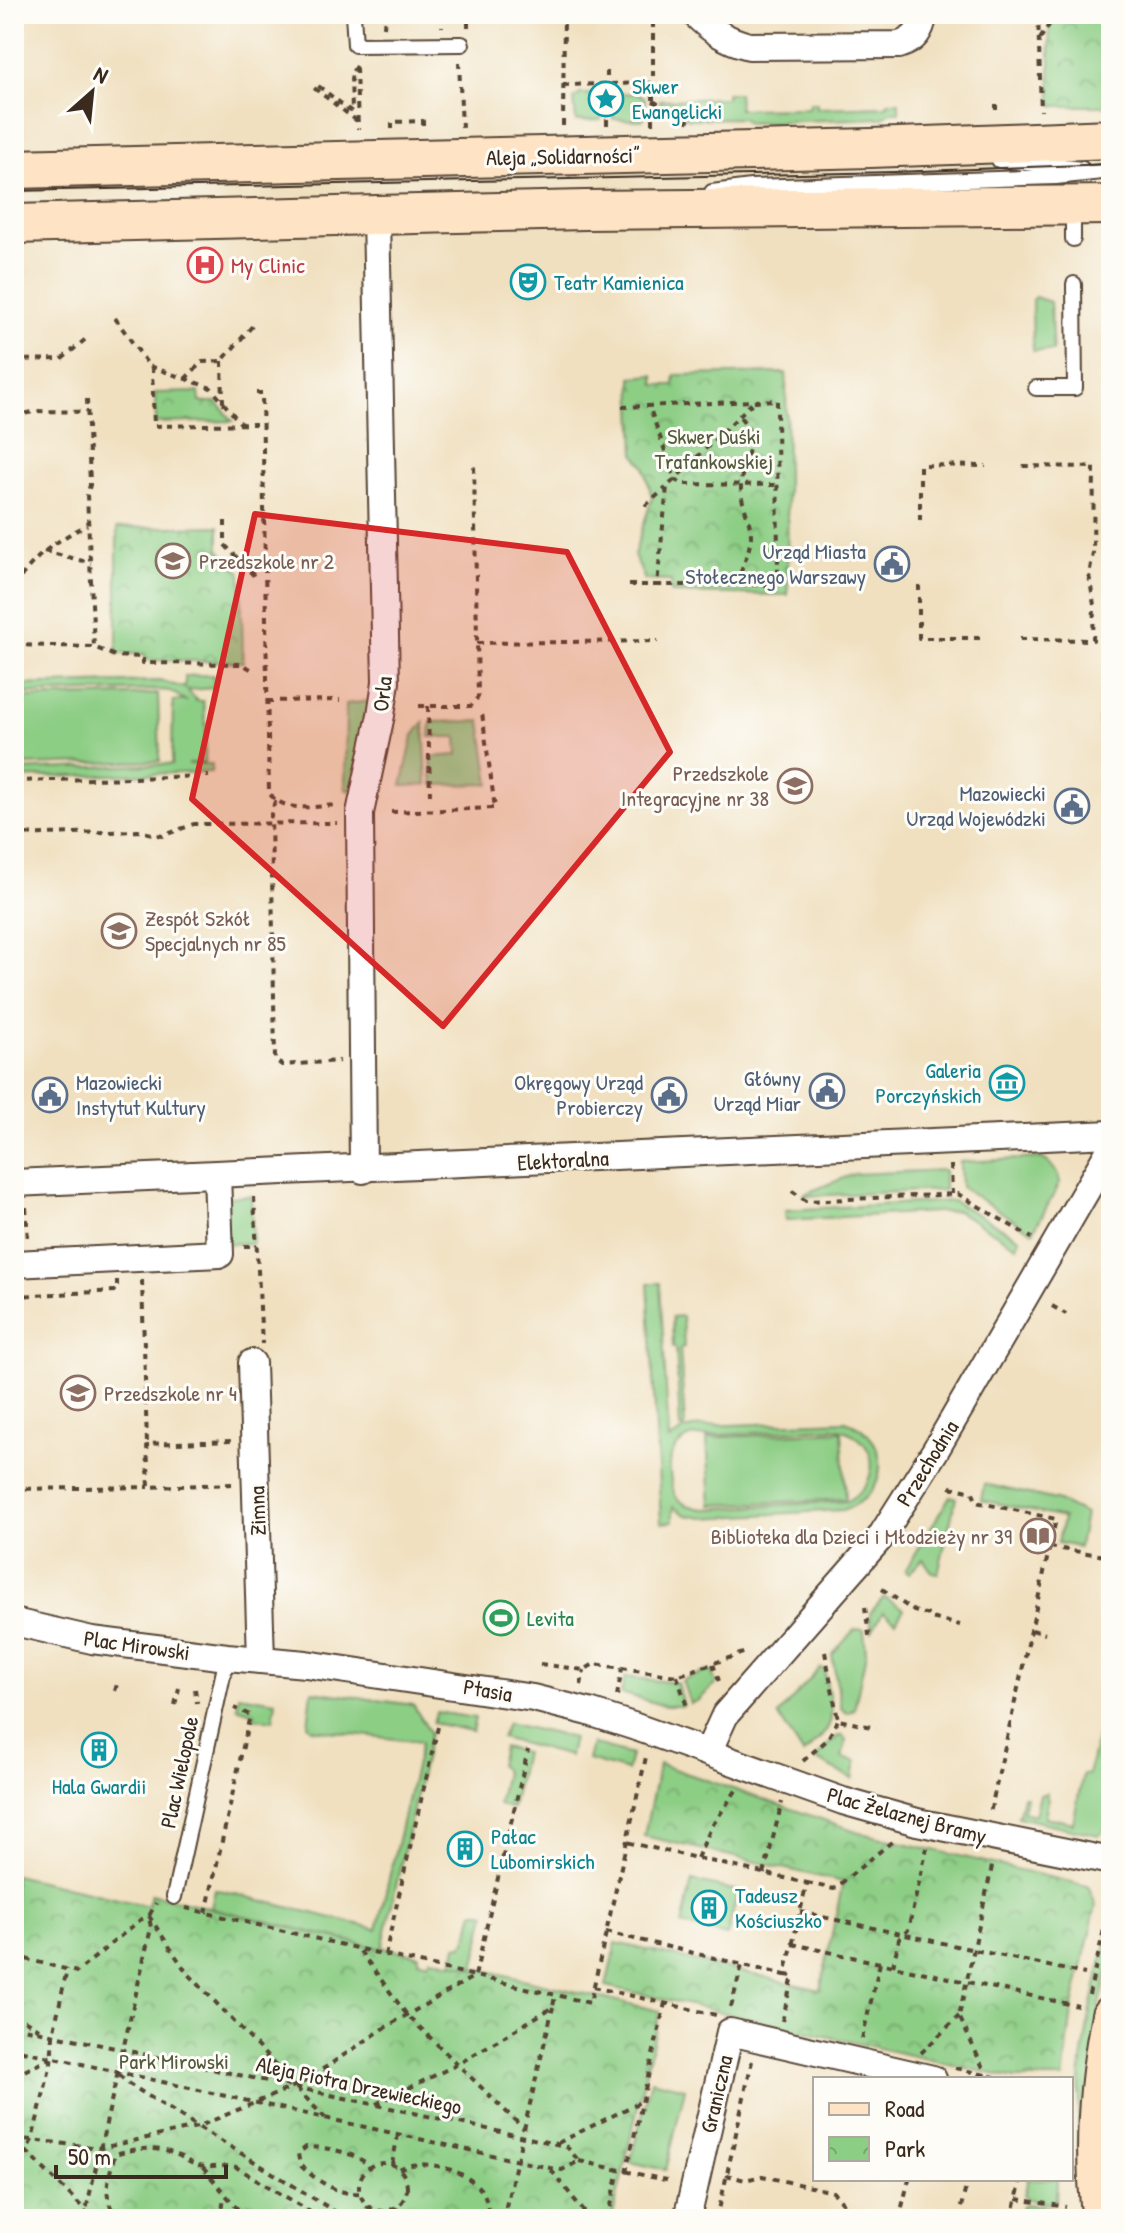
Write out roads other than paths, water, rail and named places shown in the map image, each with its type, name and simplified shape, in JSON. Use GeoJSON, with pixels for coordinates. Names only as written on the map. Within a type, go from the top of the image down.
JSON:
{"type":"FeatureCollection","features":[{"type":"Feature","properties":{"kind":"main road","name":"Aleja „Solidarności”"},"geometry":{"type":"LineString","coordinates":[[14,169],[871,148],[1108,172]]}},
{"type":"Feature","properties":{"kind":"main road"},"geometry":{"type":"LineString","coordinates":[[14,224],[585,210],[1073,222],[1108,172]]}},
{"type":"Feature","properties":{"kind":"main road"},"geometry":{"type":"LineString","coordinates":[[1095,2011],[1097,2167],[1102,2219]]}},
{"type":"Feature","properties":{"kind":"street"},"geometry":{"type":"LineString","coordinates":[[695,14],[713,32],[749,46],[899,45],[910,41],[920,31],[924,14]]}},
{"type":"Feature","properties":{"kind":"street","name":"Orla"},"geometry":{"type":"LineString","coordinates":[[363,1170],[360,813],[386,682],[376,216]]}},
{"type":"Feature","properties":{"kind":"street","name":"Elektoralna"},"geometry":{"type":"LineString","coordinates":[[20,1192],[217,1175],[948,1152],[1111,1134]]}},
{"type":"Feature","properties":{"kind":"street","name":"Przechodnia"},"geometry":{"type":"LineString","coordinates":[[708,1752],[725,1715],[880,1538],[935,1451],[1111,1148]]}},
{"type":"Feature","properties":{"kind":"street"},"geometry":{"type":"LineString","coordinates":[[22,1264],[220,1254],[217,1175]]}},
{"type":"Feature","properties":{"kind":"street","name":"Zimna"},"geometry":{"type":"LineString","coordinates":[[258,1355],[261,1660]]}},
{"type":"Feature","properties":{"kind":"street","name":"Plac Mirowski"},"geometry":{"type":"LineString","coordinates":[[14,1622],[92,1640],[261,1660]]}},
{"type":"Feature","properties":{"kind":"street","name":"Ptasia"},"geometry":{"type":"LineString","coordinates":[[261,1660],[354,1670],[533,1698],[589,1712],[708,1752]]}},
{"type":"Feature","properties":{"kind":"street","name":"Plac Żelaznej Bramy"},"geometry":{"type":"LineString","coordinates":[[708,1752],[843,1801],[917,1822],[1111,1861]]}},
{"type":"Feature","properties":{"kind":"street","name":"Graniczna"},"geometry":{"type":"LineString","coordinates":[[687,2219],[730,2032],[769,2034],[926,2077]]}},
{"type":"Feature","properties":{"kind":"lane"},"geometry":{"type":"LineString","coordinates":[[353,14],[355,45],[462,44]]}},
{"type":"Feature","properties":{"kind":"lane"},"geometry":{"type":"LineString","coordinates":[[585,210],[751,187],[1056,177],[1108,172]]}},
{"type":"Feature","properties":{"kind":"lane"},"geometry":{"type":"LineString","coordinates":[[1036,388],[1075,388],[1074,284]]}},
{"type":"Feature","properties":{"kind":"lane","name":"Plac Wielopole"},"geometry":{"type":"LineString","coordinates":[[175,1902],[227,1657]]}},
{"type":"Feature","properties":{"kind":"tram line"},"geometry":{"type":"LineString","coordinates":[[14,191],[894,172],[1111,164]]}},
{"type":"Feature","properties":{"kind":"place","name":"Skwer Ewangelicki"},"geometry":{"type":"Point","coordinates":[606,99]}},
{"type":"Feature","properties":{"kind":"place","name":"My Clinic"},"geometry":{"type":"Point","coordinates":[205,265]}},
{"type":"Feature","properties":{"kind":"place","name":"Teatr Kamienica"},"geometry":{"type":"Point","coordinates":[528,282]}},
{"type":"Feature","properties":{"kind":"place","name":"Przedszkole nr 2"},"geometry":{"type":"Point","coordinates":[173,561]}},
{"type":"Feature","properties":{"kind":"place","name":"Urząd Miasta Stołecznego Warszawy"},"geometry":{"type":"Point","coordinates":[892,564]}},
{"type":"Feature","properties":{"kind":"place","name":"Przedszkole Integracyjne nr 38"},"geometry":{"type":"Point","coordinates":[795,786]}},
{"type":"Feature","properties":{"kind":"place","name":"Mazowiecki Urząd Wojewódzki"},"geometry":{"type":"Point","coordinates":[1072,806]}},
{"type":"Feature","properties":{"kind":"place","name":"Zespół Szkół Specjalnych nr 85"},"geometry":{"type":"Point","coordinates":[119,931]}},
{"type":"Feature","properties":{"kind":"place","name":"Galeria Porczyńskich"},"geometry":{"type":"Point","coordinates":[1007,1083]}},
{"type":"Feature","properties":{"kind":"place","name":"Główny Urząd Miar"},"geometry":{"type":"Point","coordinates":[827,1091]}},
{"type":"Feature","properties":{"kind":"place","name":"Mazowiecki Instytut Kultury"},"geometry":{"type":"Point","coordinates":[50,1095]}},
{"type":"Feature","properties":{"kind":"place","name":"Okręgowy Urząd Probierczy"},"geometry":{"type":"Point","coordinates":[669,1095]}},
{"type":"Feature","properties":{"kind":"place","name":"Przedszkole nr 4"},"geometry":{"type":"Point","coordinates":[78,1393]}},
{"type":"Feature","properties":{"kind":"place","name":"Biblioteka dla Dzieci i Młodzieży nr 39"},"geometry":{"type":"Point","coordinates":[1038,1536]}},
{"type":"Feature","properties":{"kind":"place","name":"Levita"},"geometry":{"type":"Point","coordinates":[501,1618]}},
{"type":"Feature","properties":{"kind":"place","name":"Hala Gwardii"},"geometry":{"type":"Point","coordinates":[99,1750]}},
{"type":"Feature","properties":{"kind":"place","name":"Pałac Lubomirskich"},"geometry":{"type":"Point","coordinates":[465,1849]}},
{"type":"Feature","properties":{"kind":"place","name":"Tadeusz Kościuszko"},"geometry":{"type":"Point","coordinates":[709,1908]}},
{"type":"Feature","properties":{"kind":"park label","name":"Skwer Duśki Trafankowskiej"},"geometry":{"type":"Point","coordinates":[714,448]}},
{"type":"Feature","properties":{"kind":"park label","name":"Park Mirowski"},"geometry":{"type":"Point","coordinates":[174,2061]}}]}
